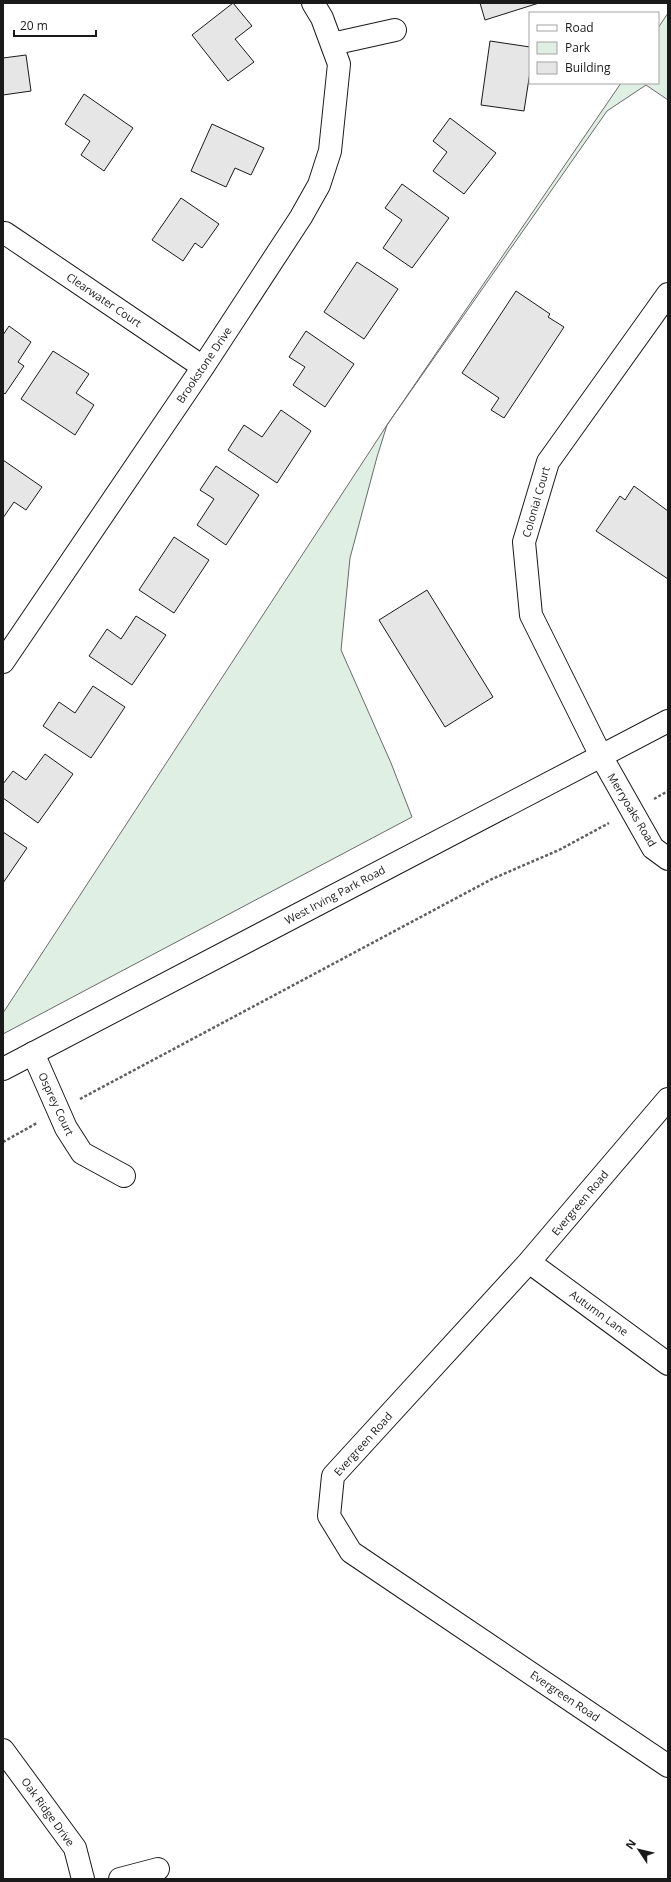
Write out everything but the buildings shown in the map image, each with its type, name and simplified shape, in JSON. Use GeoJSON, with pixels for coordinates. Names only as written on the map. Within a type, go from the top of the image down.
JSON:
{"type":"FeatureCollection","features":[{"type":"Feature","properties":{"kind":"street","name":"Brookstone Drive"},"geometry":{"type":"LineString","coordinates":[[3,662],[203,367],[301,217],[319,185],[330,151],[339,64],[322,18],[314,3]]}},
{"type":"Feature","properties":{"kind":"street"},"geometry":{"type":"LineString","coordinates":[[332,44],[395,30]]}},
{"type":"Feature","properties":{"kind":"street","name":"Clearwater Court"},"geometry":{"type":"LineString","coordinates":[[5,233],[203,367]]}},
{"type":"Feature","properties":{"kind":"street","name":"Colonial Court"},"geometry":{"type":"LineString","coordinates":[[601,756],[531,615],[524,542],[548,462],[668,294]]}},
{"type":"Feature","properties":{"kind":"street","name":"West Irving Park Road"},"geometry":{"type":"LineString","coordinates":[[3,1069],[668,721]]}},
{"type":"Feature","properties":{"kind":"street","name":"Merryoaks Road"},"geometry":{"type":"LineString","coordinates":[[601,756],[654,848],[668,859]]}},
{"type":"Feature","properties":{"kind":"street","name":"Osprey Court"},"geometry":{"type":"LineString","coordinates":[[33,1053],[66,1128],[82,1154],[124,1176]]}},
{"type":"Feature","properties":{"kind":"street","name":"Evergreen Road"},"geometry":{"type":"LineString","coordinates":[[668,1099],[529,1262],[333,1476],[329,1516],[350,1552],[668,1766]]}},
{"type":"Feature","properties":{"kind":"street","name":"Autumn Lane"},"geometry":{"type":"LineString","coordinates":[[529,1262],[668,1364]]}},
{"type":"Feature","properties":{"kind":"street","name":"Oak Ridge Drive"},"geometry":{"type":"LineString","coordinates":[[3,1750],[75,1848],[82,1879]]}},
{"type":"Feature","properties":{"kind":"street"},"geometry":{"type":"LineString","coordinates":[[120,1879],[158,1869]]}},
{"type":"Feature","properties":{"kind":"path"},"geometry":{"type":"LineString","coordinates":[[3,1142],[58,1111],[492,879],[559,850],[668,791]]}},
{"type":"Feature","properties":{"kind":"green space"},"geometry":{"type":"Polygon","coordinates":[[[668,13],[668,100],[646,85],[607,111],[387,425],[620,84],[659,84],[659,26],[668,13]]]}},
{"type":"Feature","properties":{"kind":"green space"},"geometry":{"type":"Polygon","coordinates":[[[387,425],[350,558],[341,650],[391,763],[412,817],[3,1034],[3,1013],[387,425]]]}}]}
